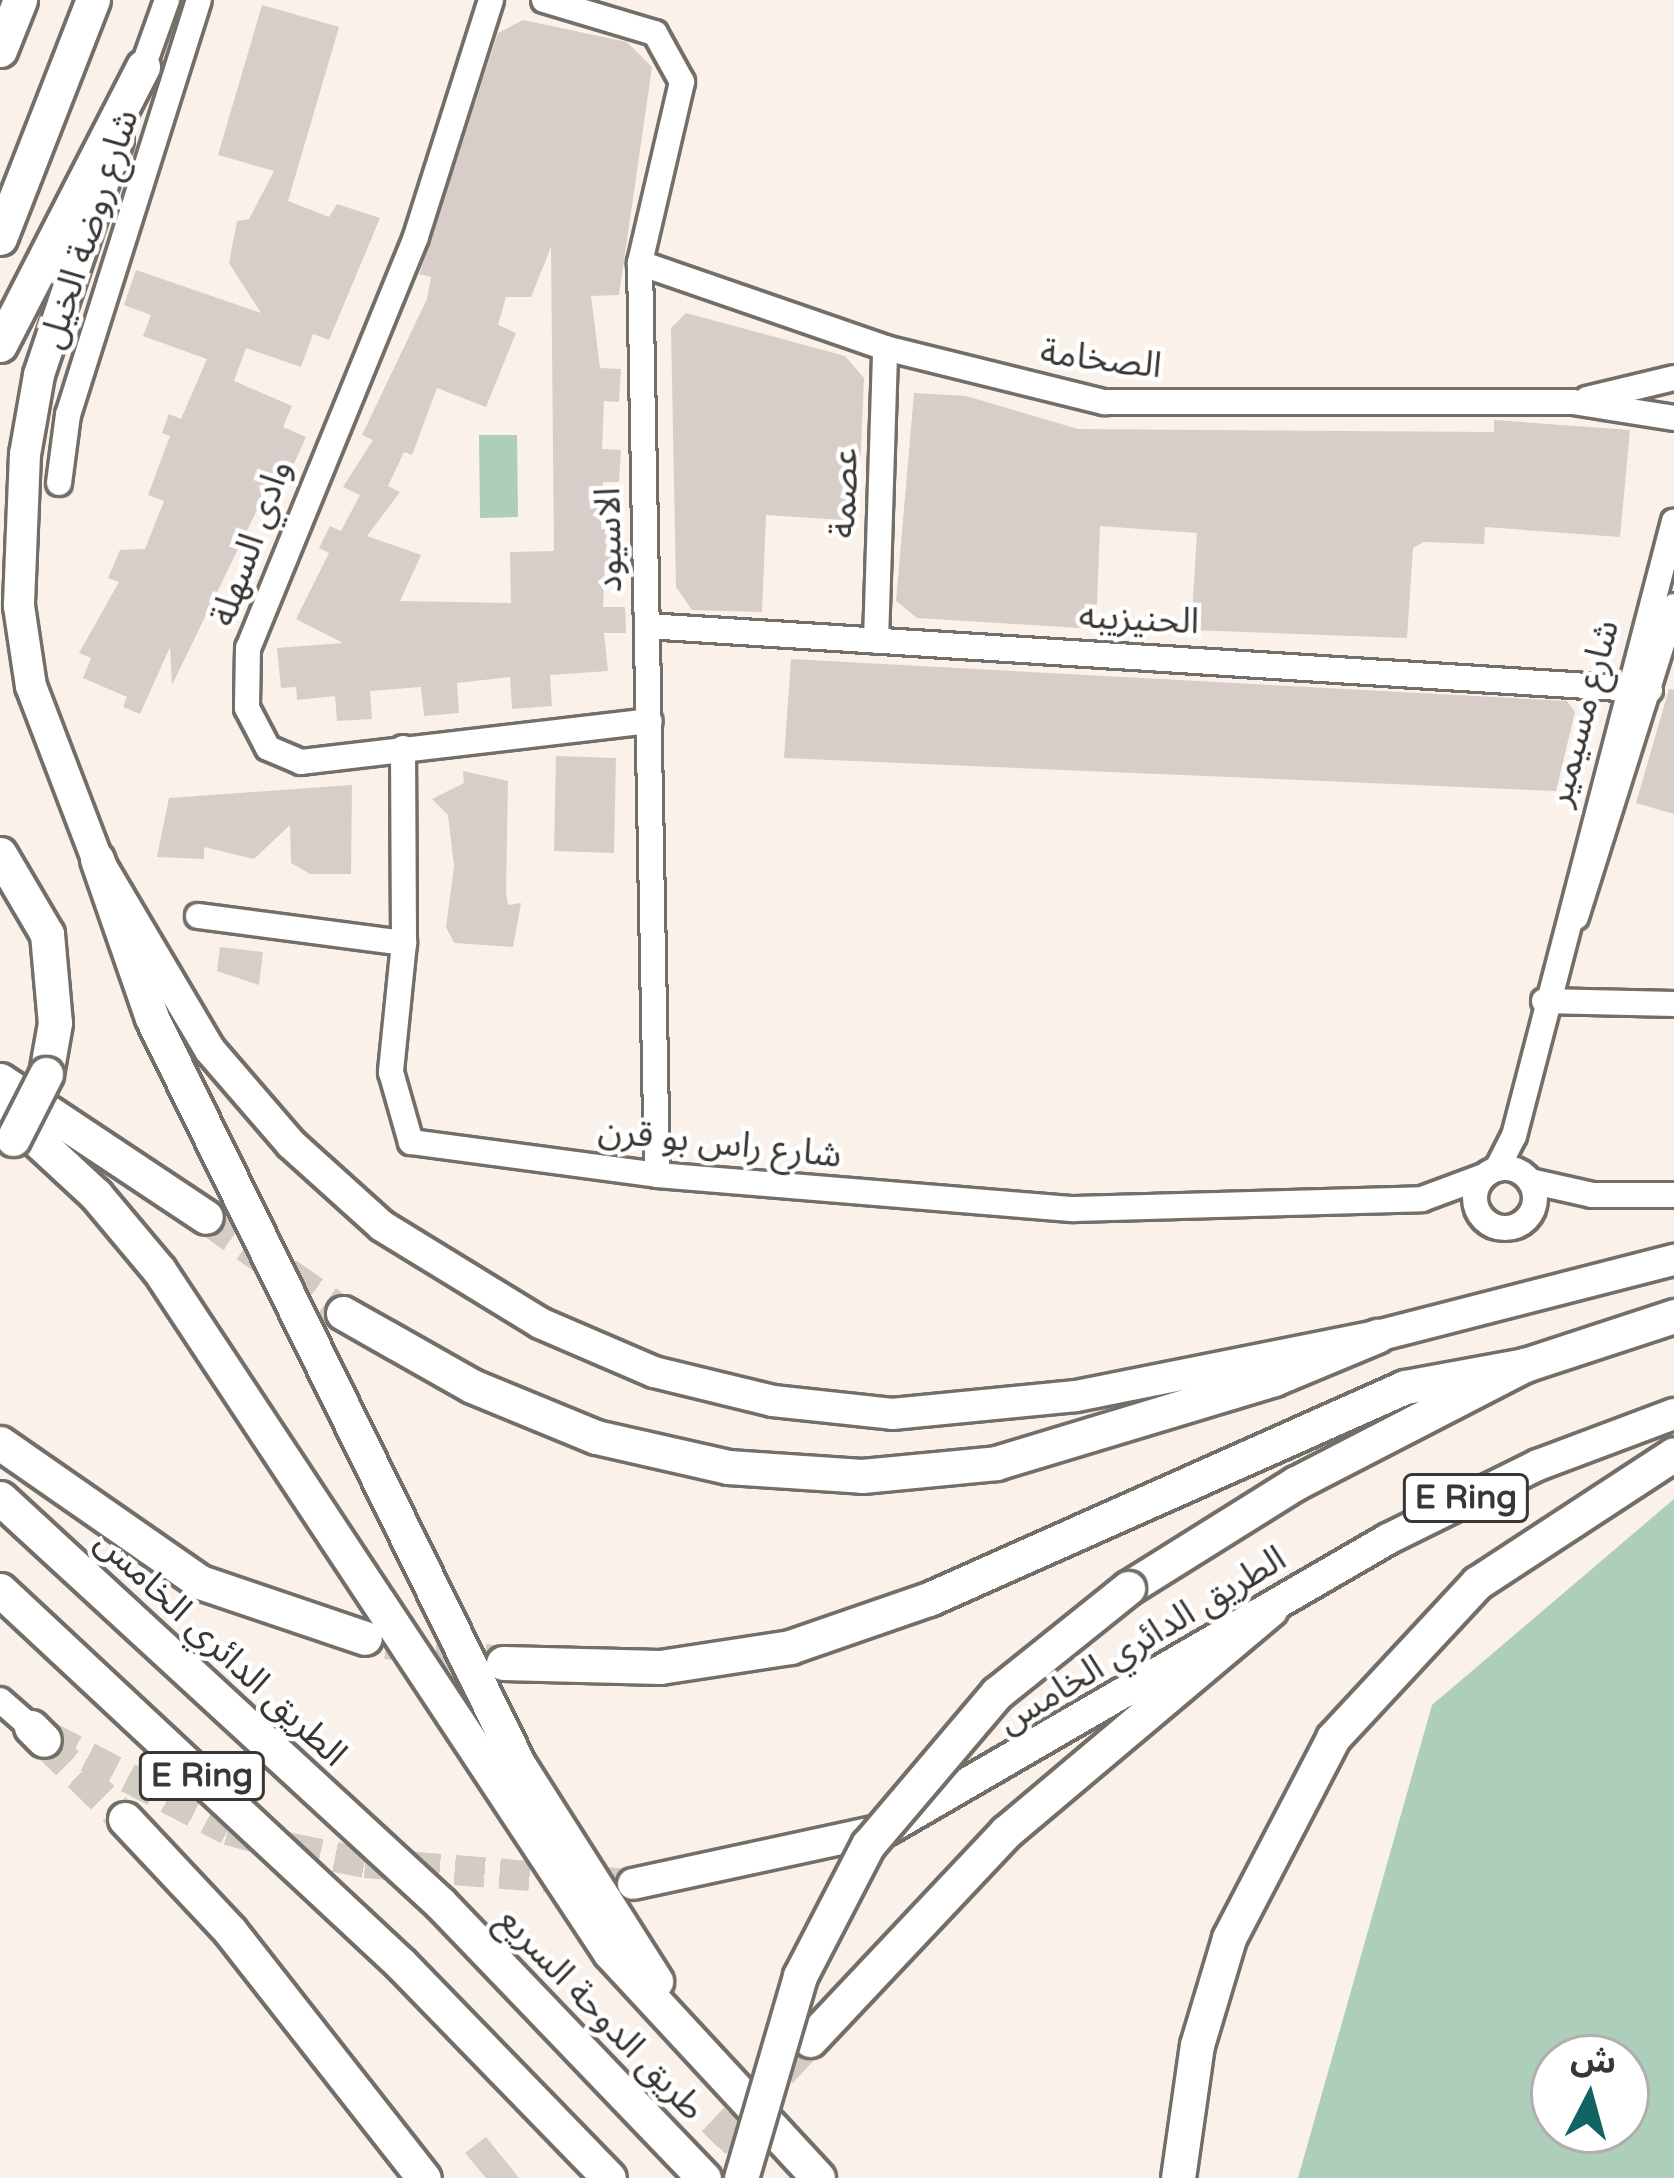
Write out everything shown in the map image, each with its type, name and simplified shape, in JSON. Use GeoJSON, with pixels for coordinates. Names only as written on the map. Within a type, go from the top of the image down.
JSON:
{"type":"FeatureCollection","features":[{"type":"Feature","properties":{"kind":"highway"},"geometry":{"type":"LineString","coordinates":[[0,50],[20,0]]}},
{"type":"Feature","properties":{"kind":"highway","name":"شارع روضة الخيل"},"geometry":{"type":"LineString","coordinates":[[0,238],[93,0]]}},
{"type":"Feature","properties":{"kind":"highway"},"geometry":{"type":"LineString","coordinates":[[0,345],[143,67]]}},
{"type":"Feature","properties":{"kind":"highway"},"geometry":{"type":"LineString","coordinates":[[0,854],[47,934],[56,1023],[46,1074],[7,1146]]}},
{"type":"Feature","properties":{"kind":"highway"},"geometry":{"type":"LineString","coordinates":[[97,859],[152,1018],[519,1765],[682,2023]]}},
{"type":"Feature","properties":{"kind":"highway"},"geometry":{"type":"LineString","coordinates":[[0,1080],[206,1217]]}},
{"type":"Feature","properties":{"kind":"highway"},"geometry":{"type":"LineString","coordinates":[[0,1106],[159,1270],[610,1953],[682,2023],[818,2178]]}},
{"type":"Feature","properties":{"kind":"highway"},"geometry":{"type":"LineString","coordinates":[[343,1312],[472,1386],[596,1437],[795,1474],[996,1462],[1274,1379],[1377,1336]]}},
{"type":"Feature","properties":{"kind":"highway"},"geometry":{"type":"LineString","coordinates":[[503,1663],[660,1666],[790,1647],[929,1600],[1405,1387],[1525,1365],[1674,1316]]}},
{"type":"Feature","properties":{"kind":"highway"},"geometry":{"type":"LineString","coordinates":[[741,2178],[800,1976],[868,1844],[997,1693],[1128,1588],[1296,1483],[1525,1365]]}},
{"type":"Feature","properties":{"kind":"highway"},"geometry":{"type":"LineString","coordinates":[[0,1443],[200,1582],[365,1638]]}},
{"type":"Feature","properties":{"kind":"highway"},"geometry":{"type":"LineString","coordinates":[[1178,2178],[1197,2045],[1228,1938],[1334,1738],[1477,1583],[1674,1454]]}},
{"type":"Feature","properties":{"kind":"highway","name":"الطريق الدائري الخامس"},"geometry":{"type":"LineString","coordinates":[[0,1498],[441,1904]]}},
{"type":"Feature","properties":{"kind":"highway","name":"E Ring"},"geometry":{"type":"LineString","coordinates":[[0,1590],[401,1964],[609,2178]]}},
{"type":"Feature","properties":{"kind":"highway"},"geometry":{"type":"LineString","coordinates":[[810,2041],[1006,1832],[1271,1609]]}},
{"type":"Feature","properties":{"kind":"highway"},"geometry":{"type":"LineString","coordinates":[[125,1819],[230,1931],[424,2178]]}},
{"type":"Feature","properties":{"kind":"highway","name":"طريق الدوحة السريع"},"geometry":{"type":"LineString","coordinates":[[441,1904],[704,2178]]}},
{"type":"Feature","properties":{"kind":"main road"},"geometry":{"type":"LineString","coordinates":[[143,67],[39,375],[18,520],[32,686],[97,859],[210,1050],[335,1187],[485,1294],[655,1372],[817,1408],[938,1413],[1076,1396],[1377,1336],[1674,1260]]}},
{"type":"Feature","properties":{"kind":"main road","name":"الطريق الدائري الخامس"},"geometry":{"type":"LineString","coordinates":[[633,1884],[741,1868],[888,1829],[1453,1505],[1674,1414]]}},
{"type":"Feature","properties":{"kind":"street","name":"شارع روضة الخيل"},"geometry":{"type":"LineString","coordinates":[[143,67],[167,0]]}},
{"type":"Feature","properties":{"kind":"street","name":"شارع روضة الخيل"},"geometry":{"type":"LineString","coordinates":[[59,483],[68,416],[199,0]]}},
{"type":"Feature","properties":{"kind":"street","name":"وادي السهلة"},"geometry":{"type":"LineString","coordinates":[[490,0],[416,237],[248,648],[247,709],[268,748],[301,762],[650,721]]}},
{"type":"Feature","properties":{"kind":"street","name":"الاسيود"},"geometry":{"type":"LineString","coordinates":[[544,0],[633,22],[669,45],[679,68],[682,97],[640,263],[657,1175]]}},
{"type":"Feature","properties":{"kind":"street","name":"الصخامة"},"geometry":{"type":"LineString","coordinates":[[640,263],[885,347],[1104,402],[1573,402],[1674,418]]}},
{"type":"Feature","properties":{"kind":"street","name":"عصمة"},"geometry":{"type":"LineString","coordinates":[[876,641],[885,347]]}},
{"type":"Feature","properties":{"kind":"street","name":"الصخامة"},"geometry":{"type":"LineString","coordinates":[[1573,402],[1674,378]]}},
{"type":"Feature","properties":{"kind":"street","name":"شارع مسيمير"},"geometry":{"type":"LineString","coordinates":[[1480,1214],[1509,1175],[1544,1001],[1638,686],[1672,534]]}},
{"type":"Feature","properties":{"kind":"street","name":"شارع مسيمير"},"geometry":{"type":"LineString","coordinates":[[1638,686],[1674,606]]}},
{"type":"Feature","properties":{"kind":"street","name":"الحنيزيبه"},"geometry":{"type":"LineString","coordinates":[[647,626],[1638,686]]}},
{"type":"Feature","properties":{"kind":"street","name":"شارع راس بو قرن"},"geometry":{"type":"LineString","coordinates":[[403,748],[404,944],[391,1072],[411,1142],[657,1175],[1074,1209],[1422,1199],[1509,1175],[1532,1210],[1518,1225],[1422,1199]]}},
{"type":"Feature","properties":{"kind":"street"},"geometry":{"type":"LineString","coordinates":[[198,916],[404,944]]}},
{"type":"Feature","properties":{"kind":"street"},"geometry":{"type":"LineString","coordinates":[[1544,1001],[1674,1004]]}},
{"type":"Feature","properties":{"kind":"street"},"geometry":{"type":"LineString","coordinates":[[1509,1175],[1592,1195],[1674,1195]]}},
{"type":"Feature","properties":{"kind":"street"},"geometry":{"type":"LineString","coordinates":[[0,1700],[41,1734]]}},
{"type":"Feature","properties":{"kind":"green space"},"geometry":{"type":"Polygon","coordinates":[[[479,435],[517,435],[518,517],[480,518],[479,435]]]}},
{"type":"Feature","properties":{"kind":"green space"},"geometry":{"type":"Polygon","coordinates":[[[1674,1499],[1674,2178],[1298,2178],[1432,1705],[1674,1499]]]}},
{"type":"Feature","properties":{"kind":"building"},"geometry":{"type":"Polygon","coordinates":[[[262,5],[339,27],[288,201],[329,217],[337,204],[380,218],[329,340],[313,334],[301,367],[246,348],[234,381],[292,406],[283,427],[306,437],[284,486],[272,479],[172,685],[170,647],[140,714],[123,707],[127,697],[83,678],[91,658],[79,653],[119,582],[108,578],[120,550],[145,549],[164,501],[148,495],[170,436],[162,433],[169,414],[181,419],[207,359],[143,336],[151,315],[124,305],[136,270],[261,313],[229,263],[237,221],[249,219],[274,171],[218,155],[262,5]]]}},
{"type":"Feature","properties":{"kind":"building"},"geometry":{"type":"Polygon","coordinates":[[[523,20],[627,42],[652,67],[619,295],[591,296],[600,368],[621,369],[619,402],[604,401],[602,449],[621,450],[619,482],[603,482],[601,529],[624,530],[622,563],[605,562],[603,607],[625,607],[626,633],[604,633],[608,671],[550,675],[552,706],[512,709],[510,677],[457,683],[459,713],[424,716],[421,687],[370,691],[372,719],[337,721],[335,696],[297,700],[296,687],[281,688],[277,648],[343,643],[296,619],[329,553],[319,548],[330,526],[341,531],[360,495],[343,487],[373,440],[362,435],[427,299],[431,277],[419,274],[498,33],[523,20]],[[551,247],[531,297],[506,297],[498,325],[516,333],[486,407],[437,388],[412,455],[404,452],[388,486],[400,492],[367,536],[421,555],[400,601],[511,603],[510,552],[554,551],[551,247]]]}},
{"type":"Feature","properties":{"kind":"building"},"geometry":{"type":"Polygon","coordinates":[[[686,313],[845,356],[864,378],[858,521],[766,515],[762,612],[692,610],[676,587],[671,328],[686,313]]]}},
{"type":"Feature","properties":{"kind":"building"},"geometry":{"type":"Polygon","coordinates":[[[914,393],[966,396],[1078,429],[1494,432],[1494,420],[1630,430],[1620,537],[1485,527],[1484,544],[1424,542],[1413,548],[1407,638],[1191,630],[1197,533],[1100,526],[1096,629],[917,618],[896,601],[914,393]]]}},
{"type":"Feature","properties":{"kind":"building"},"geometry":{"type":"Polygon","coordinates":[[[791,659],[1567,701],[1575,712],[1556,791],[784,758],[791,659]]]}},
{"type":"Feature","properties":{"kind":"building"},"geometry":{"type":"Polygon","coordinates":[[[1669,689],[1674,690],[1674,814],[1636,803],[1669,689]]]}},
{"type":"Feature","properties":{"kind":"building"},"geometry":{"type":"Polygon","coordinates":[[[556,756],[616,758],[614,853],[554,851],[556,756]]]}},
{"type":"Feature","properties":{"kind":"building"},"geometry":{"type":"Polygon","coordinates":[[[463,771],[508,781],[506,892],[508,905],[521,903],[513,947],[454,943],[446,927],[454,866],[448,815],[432,799],[464,783],[463,771]]]}},
{"type":"Feature","properties":{"kind":"building"},"geometry":{"type":"Polygon","coordinates":[[[352,785],[351,874],[310,874],[291,863],[290,825],[254,859],[204,847],[204,859],[157,857],[169,798],[352,785]]]}},
{"type":"Feature","properties":{"kind":"building"},"geometry":{"type":"Polygon","coordinates":[[[220,947],[263,952],[259,985],[217,971],[220,947]]]}},
{"type":"Feature","properties":{"kind":"building"},"geometry":{"type":"Polygon","coordinates":[[[486,2137],[519,2178],[486,2178],[465,2153],[486,2137]]]}},
{"type":"Feature","properties":{"kind":"tunnel"},"geometry":{"type":"LineString","coordinates":[[206,1217],[343,1313]]}},
{"type":"Feature","properties":{"kind":"tunnel"},"geometry":{"type":"LineString","coordinates":[[387,1642],[503,1663]]}},
{"type":"Feature","properties":{"kind":"tunnel"},"geometry":{"type":"LineString","coordinates":[[48,1736],[228,1830],[291,1848],[365,1863],[633,1884]]}},
{"type":"Feature","properties":{"kind":"tunnel"},"geometry":{"type":"LineString","coordinates":[[44,1740],[125,1819]]}},
{"type":"Feature","properties":{"kind":"tunnel"},"geometry":{"type":"LineString","coordinates":[[680,2178],[810,2040]]}}]}
